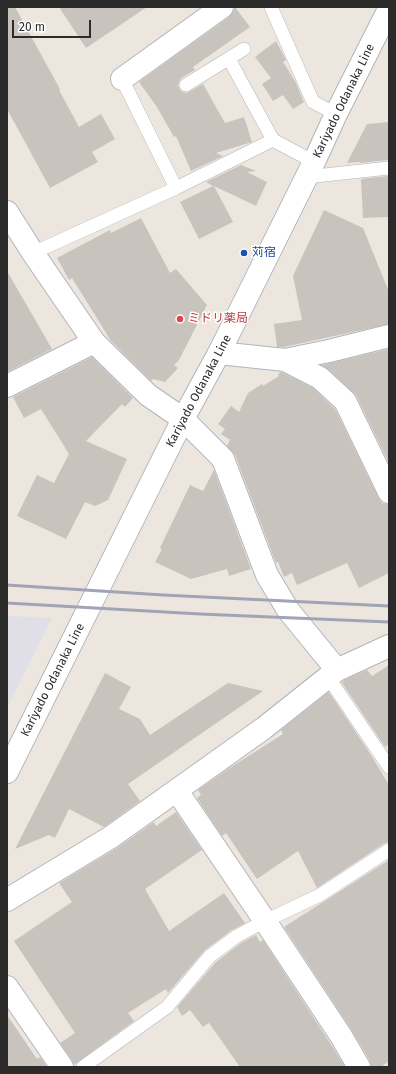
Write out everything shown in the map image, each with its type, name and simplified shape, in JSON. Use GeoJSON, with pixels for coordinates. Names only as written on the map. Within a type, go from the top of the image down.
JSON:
{"type":"FeatureCollection","features":[{"type":"Feature","properties":{"kind":"street"},"geometry":{"type":"LineString","coordinates":[[122,79],[222,7]]}},
{"type":"Feature","properties":{"kind":"street","name":"Kariyado Odanaka Line"},"geometry":{"type":"LineString","coordinates":[[7,772],[183,419],[220,353],[336,114],[389,9]]}},
{"type":"Feature","properties":{"kind":"street"},"geometry":{"type":"LineString","coordinates":[[7,212],[94,342],[148,395],[183,419],[223,459],[267,575],[288,610],[333,673]]}},
{"type":"Feature","properties":{"kind":"street"},"geometry":{"type":"LineString","coordinates":[[220,353],[285,360],[389,336]]}},
{"type":"Feature","properties":{"kind":"street"},"geometry":{"type":"LineString","coordinates":[[7,386],[94,342]]}},
{"type":"Feature","properties":{"kind":"street"},"geometry":{"type":"LineString","coordinates":[[285,360],[320,378],[345,401],[389,492]]}},
{"type":"Feature","properties":{"kind":"street"},"geometry":{"type":"LineString","coordinates":[[7,900],[111,837],[264,728],[333,673],[389,646]]}},
{"type":"Feature","properties":{"kind":"street"},"geometry":{"type":"LineString","coordinates":[[177,791],[341,1036],[359,1067]]}},
{"type":"Feature","properties":{"kind":"street"},"geometry":{"type":"LineString","coordinates":[[7,987],[62,1067]]}},
{"type":"Feature","properties":{"kind":"lane"},"geometry":{"type":"LineString","coordinates":[[271,7],[313,102],[336,114]]}},
{"type":"Feature","properties":{"kind":"lane"},"geometry":{"type":"LineString","coordinates":[[186,85],[244,49]]}},
{"type":"Feature","properties":{"kind":"lane"},"geometry":{"type":"LineString","coordinates":[[229,59],[273,140],[310,170],[389,168]]}},
{"type":"Feature","properties":{"kind":"lane"},"geometry":{"type":"LineString","coordinates":[[122,79],[176,188]]}},
{"type":"Feature","properties":{"kind":"lane"},"geometry":{"type":"LineString","coordinates":[[33,253],[176,188],[273,140]]}},
{"type":"Feature","properties":{"kind":"lane"},"geometry":{"type":"LineString","coordinates":[[333,673],[389,767]]}},
{"type":"Feature","properties":{"kind":"lane"},"geometry":{"type":"LineString","coordinates":[[83,1067],[167,1007],[210,956],[237,936],[320,895],[389,850]]}},
{"type":"Feature","properties":{"kind":"shaded area"},"geometry":{"type":"Polygon","coordinates":[[[7,616],[52,618],[7,708],[7,616]]]}},
{"type":"Feature","properties":{"kind":"building"},"geometry":{"type":"Polygon","coordinates":[[[7,7],[15,7],[79,127],[101,114],[115,139],[92,152],[98,162],[50,188],[7,109],[7,7]]]}},
{"type":"Feature","properties":{"kind":"building"},"geometry":{"type":"Polygon","coordinates":[[[59,7],[147,7],[86,48],[59,7]]]}},
{"type":"Feature","properties":{"kind":"building"},"geometry":{"type":"Polygon","coordinates":[[[235,7],[250,27],[193,67],[195,70],[181,78],[178,86],[182,92],[187,93],[203,84],[225,123],[244,117],[252,142],[216,153],[223,156],[191,171],[176,136],[174,137],[157,107],[139,82],[229,17],[235,7]]]}},
{"type":"Feature","properties":{"kind":"building"},"geometry":{"type":"Polygon","coordinates":[[[276,41],[286,60],[283,62],[295,81],[304,102],[293,109],[283,95],[273,101],[262,84],[271,78],[255,57],[276,41]]]}},
{"type":"Feature","properties":{"kind":"building"},"geometry":{"type":"Polygon","coordinates":[[[389,122],[389,160],[347,163],[367,124],[389,122]]]}},
{"type":"Feature","properties":{"kind":"building"},"geometry":{"type":"Polygon","coordinates":[[[241,165],[256,171],[247,172],[267,182],[256,206],[214,186],[233,222],[199,239],[180,202],[213,186],[206,182],[241,165]]]}},
{"type":"Feature","properties":{"kind":"building"},"geometry":{"type":"Polygon","coordinates":[[[388,176],[389,217],[363,218],[361,179],[388,176]]]}},
{"type":"Feature","properties":{"kind":"building"},"geometry":{"type":"Polygon","coordinates":[[[324,210],[363,228],[389,292],[389,324],[284,347],[277,347],[274,324],[302,320],[293,276],[324,210]]]}},
{"type":"Feature","properties":{"kind":"building"},"geometry":{"type":"Polygon","coordinates":[[[141,218],[170,273],[176,269],[207,305],[179,360],[174,365],[178,368],[165,382],[153,379],[151,381],[111,341],[72,278],[69,280],[57,258],[110,230],[111,233],[141,218]]]}},
{"type":"Feature","properties":{"kind":"building"},"geometry":{"type":"Polygon","coordinates":[[[7,271],[52,349],[7,372],[7,271]]]}},
{"type":"Feature","properties":{"kind":"building"},"geometry":{"type":"Polygon","coordinates":[[[389,349],[389,463],[356,395],[322,365],[389,349]]]}},
{"type":"Feature","properties":{"kind":"building"},"geometry":{"type":"Polygon","coordinates":[[[92,357],[133,398],[125,407],[122,404],[86,441],[127,459],[108,500],[95,506],[85,502],[66,539],[17,516],[37,475],[54,483],[69,454],[41,409],[24,418],[13,397],[92,357]]]}},
{"type":"Feature","properties":{"kind":"building"},"geometry":{"type":"Polygon","coordinates":[[[281,372],[313,388],[335,409],[378,497],[382,503],[389,504],[389,573],[359,588],[347,563],[297,585],[292,573],[284,577],[278,562],[276,563],[235,455],[227,446],[230,440],[221,434],[225,429],[218,424],[231,406],[239,412],[248,393],[279,376],[278,374],[281,372]]]}},
{"type":"Feature","properties":{"kind":"building"},"geometry":{"type":"Polygon","coordinates":[[[214,470],[251,569],[229,576],[227,569],[191,579],[155,562],[162,549],[160,548],[190,485],[203,491],[214,470]]]}},
{"type":"Feature","properties":{"kind":"building"},"geometry":{"type":"Polygon","coordinates":[[[389,665],[389,744],[385,747],[342,683],[344,680],[367,670],[372,676],[389,665]]]}},
{"type":"Feature","properties":{"kind":"building"},"geometry":{"type":"Polygon","coordinates":[[[105,673],[131,687],[119,709],[140,719],[150,735],[228,683],[263,691],[128,784],[140,801],[104,827],[69,809],[55,838],[49,835],[15,849],[105,673]]]}},
{"type":"Feature","properties":{"kind":"building"},"geometry":{"type":"Polygon","coordinates":[[[329,692],[389,785],[389,842],[385,843],[317,888],[298,851],[257,879],[226,833],[222,836],[197,798],[201,795],[198,790],[283,734],[281,730],[329,692]]]}},
{"type":"Feature","properties":{"kind":"building"},"geometry":{"type":"Polygon","coordinates":[[[176,812],[202,850],[145,889],[169,931],[224,893],[245,923],[232,930],[205,950],[168,993],[166,989],[128,1013],[134,1021],[74,1065],[60,1043],[75,1033],[14,941],[72,902],[59,883],[117,848],[154,822],[156,826],[176,812]]]}},
{"type":"Feature","properties":{"kind":"building"},"geometry":{"type":"Polygon","coordinates":[[[389,860],[389,1061],[381,1067],[371,1067],[370,1061],[351,1029],[284,927],[389,860]]]}},
{"type":"Feature","properties":{"kind":"building"},"geometry":{"type":"Polygon","coordinates":[[[256,935],[260,942],[263,940],[345,1067],[240,1067],[209,1023],[203,1027],[190,1010],[182,1016],[177,1007],[216,962],[241,943],[256,935]]]}},
{"type":"Feature","properties":{"kind":"building"},"geometry":{"type":"Polygon","coordinates":[[[7,1015],[37,1059],[40,1057],[47,1067],[7,1067],[7,1015]]]}},
{"type":"Feature","properties":{"kind":"railway"},"geometry":{"type":"LineString","coordinates":[[7,585],[163,595],[389,606]]}},
{"type":"Feature","properties":{"kind":"railway"},"geometry":{"type":"LineString","coordinates":[[7,603],[200,614],[389,622]]}},
{"type":"Feature","properties":{"kind":"place","name":"苅宿"},"geometry":{"type":"Point","coordinates":[244,253]}},
{"type":"Feature","properties":{"kind":"place","name":"ミドリ薬局"},"geometry":{"type":"Point","coordinates":[180,319]}}]}
